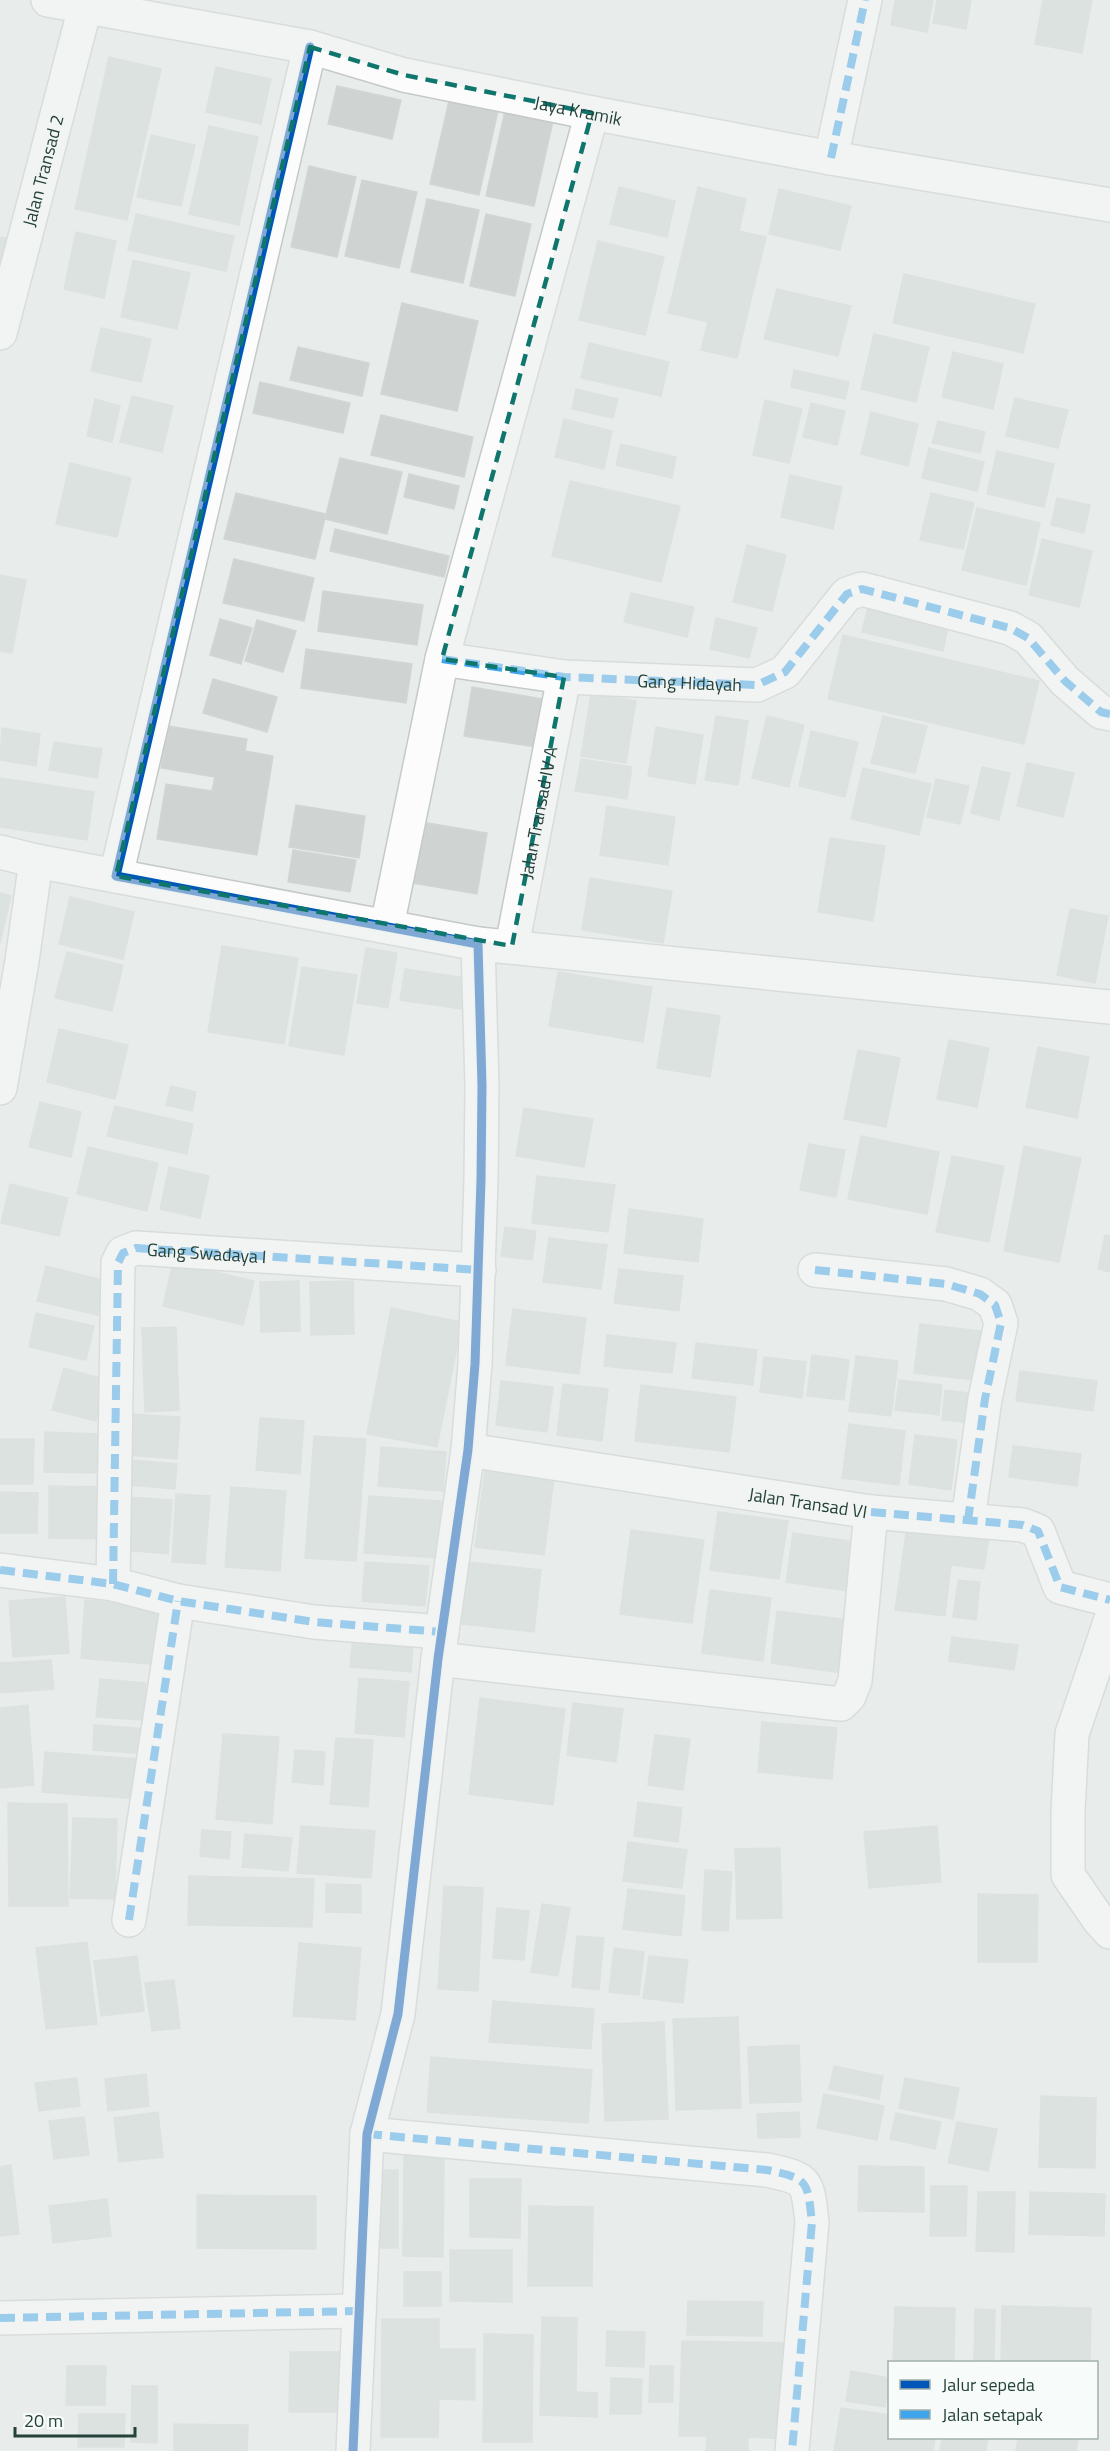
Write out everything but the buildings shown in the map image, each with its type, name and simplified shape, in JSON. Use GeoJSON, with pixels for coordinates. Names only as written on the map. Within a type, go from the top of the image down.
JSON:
{"type":"FeatureCollection","features":[{"type":"Feature","properties":{"kind":"street","name":"Jaya Kramik"},"geometry":{"type":"LineString","coordinates":[[48,0],[86,4],[310,47],[404,75],[592,113],[831,158],[1110,205]]}},
{"type":"Feature","properties":{"kind":"street"},"geometry":{"type":"LineString","coordinates":[[831,158],[865,0]]}},
{"type":"Feature","properties":{"kind":"street","name":"Jalan Transad 2"},"geometry":{"type":"LineString","coordinates":[[0,333],[86,4]]}},
{"type":"Feature","properties":{"kind":"street"},"geometry":{"type":"LineString","coordinates":[[116,876],[310,47]]}},
{"type":"Feature","properties":{"kind":"street"},"geometry":{"type":"LineString","coordinates":[[387,926],[442,659],[592,113]]}},
{"type":"Feature","properties":{"kind":"street","name":"Gang Hidayah"},"geometry":{"type":"LineString","coordinates":[[442,659],[564,677],[757,685],[785,672],[847,594],[862,589],[1010,628],[1028,638],[1054,671],[1101,712],[1110,714]]}},
{"type":"Feature","properties":{"kind":"street","name":"Jalan Transad IV A"},"geometry":{"type":"LineString","coordinates":[[512,946],[564,677]]}},
{"type":"Feature","properties":{"kind":"street"},"geometry":{"type":"LineString","coordinates":[[0,852],[36,861],[478,944],[1110,1007]]}},
{"type":"Feature","properties":{"kind":"street"},"geometry":{"type":"LineString","coordinates":[[0,1088],[22,961],[36,861]]}},
{"type":"Feature","properties":{"kind":"street"},"geometry":{"type":"LineString","coordinates":[[353,2451],[367,2134],[398,2014],[440,1646],[468,1450],[479,1269],[482,1086],[478,944]]}},
{"type":"Feature","properties":{"kind":"street","name":"Gang Swadaya I"},"geometry":{"type":"LineString","coordinates":[[113,1584],[118,1263],[123,1253],[136,1248],[479,1269]]}},
{"type":"Feature","properties":{"kind":"street"},"geometry":{"type":"LineString","coordinates":[[815,1270],[946,1284],[980,1294],[995,1305],[1001,1323],[985,1399],[968,1520]]}},
{"type":"Feature","properties":{"kind":"street","name":"Jalan Transad VI"},"geometry":{"type":"LineString","coordinates":[[468,1450],[871,1512],[1023,1525],[1038,1531],[1060,1587],[1110,1600]]}},
{"type":"Feature","properties":{"kind":"street"},"geometry":{"type":"LineString","coordinates":[[0,1570],[113,1584],[178,1601],[314,1622],[440,1646],[841,1704],[849,1696],[855,1681],[871,1512]]}},
{"type":"Feature","properties":{"kind":"street"},"geometry":{"type":"LineString","coordinates":[[129,1920],[178,1601]]}},
{"type":"Feature","properties":{"kind":"street"},"geometry":{"type":"LineString","coordinates":[[1110,1622],[1072,1734],[1068,1875],[1110,1932]]}},
{"type":"Feature","properties":{"kind":"street"},"geometry":{"type":"LineString","coordinates":[[367,2134],[766,2170],[796,2176],[808,2190],[812,2222],[792,2451]]}},
{"type":"Feature","properties":{"kind":"street"},"geometry":{"type":"LineString","coordinates":[[0,2318],[359,2312]]}},
{"type":"Feature","properties":{"kind":"highlighted area"},"geometry":{"type":"Polygon","coordinates":[[[310,47],[404,75],[592,113],[442,659],[564,677],[512,946],[116,876],[310,47]]]}},
{"type":"Feature","properties":{"kind":"marked path"},"geometry":{"type":"LineString","coordinates":[[831,158],[865,0]]}},
{"type":"Feature","properties":{"kind":"marked path"},"geometry":{"type":"LineString","coordinates":[[442,659],[564,677],[757,685],[785,672],[847,594],[862,589],[1010,628],[1028,638],[1065,681],[1101,712],[1110,714]]}},
{"type":"Feature","properties":{"kind":"marked path"},"geometry":{"type":"LineString","coordinates":[[113,1584],[118,1263],[123,1253],[136,1248],[479,1270]]}},
{"type":"Feature","properties":{"kind":"marked path"},"geometry":{"type":"LineString","coordinates":[[815,1270],[946,1284],[980,1294],[995,1305],[1001,1323],[985,1399],[968,1520]]}},
{"type":"Feature","properties":{"kind":"marked path"},"geometry":{"type":"LineString","coordinates":[[871,1512],[1023,1525],[1038,1531],[1060,1587],[1110,1600]]}},
{"type":"Feature","properties":{"kind":"marked path"},"geometry":{"type":"LineString","coordinates":[[0,1570],[113,1584],[178,1601],[314,1622],[442,1632]]}},
{"type":"Feature","properties":{"kind":"marked path"},"geometry":{"type":"LineString","coordinates":[[129,1920],[178,1601]]}},
{"type":"Feature","properties":{"kind":"marked path"},"geometry":{"type":"LineString","coordinates":[[367,2134],[767,2170],[798,2179],[807,2189],[812,2222],[792,2451]]}},
{"type":"Feature","properties":{"kind":"marked path"},"geometry":{"type":"LineString","coordinates":[[0,2318],[359,2311]]}},
{"type":"Feature","properties":{"kind":"cycle path"},"geometry":{"type":"LineString","coordinates":[[310,47],[116,876],[478,944],[482,1086],[481,1180],[475,1364],[468,1450],[438,1659],[398,2014],[367,2134],[353,2451]]}}]}
